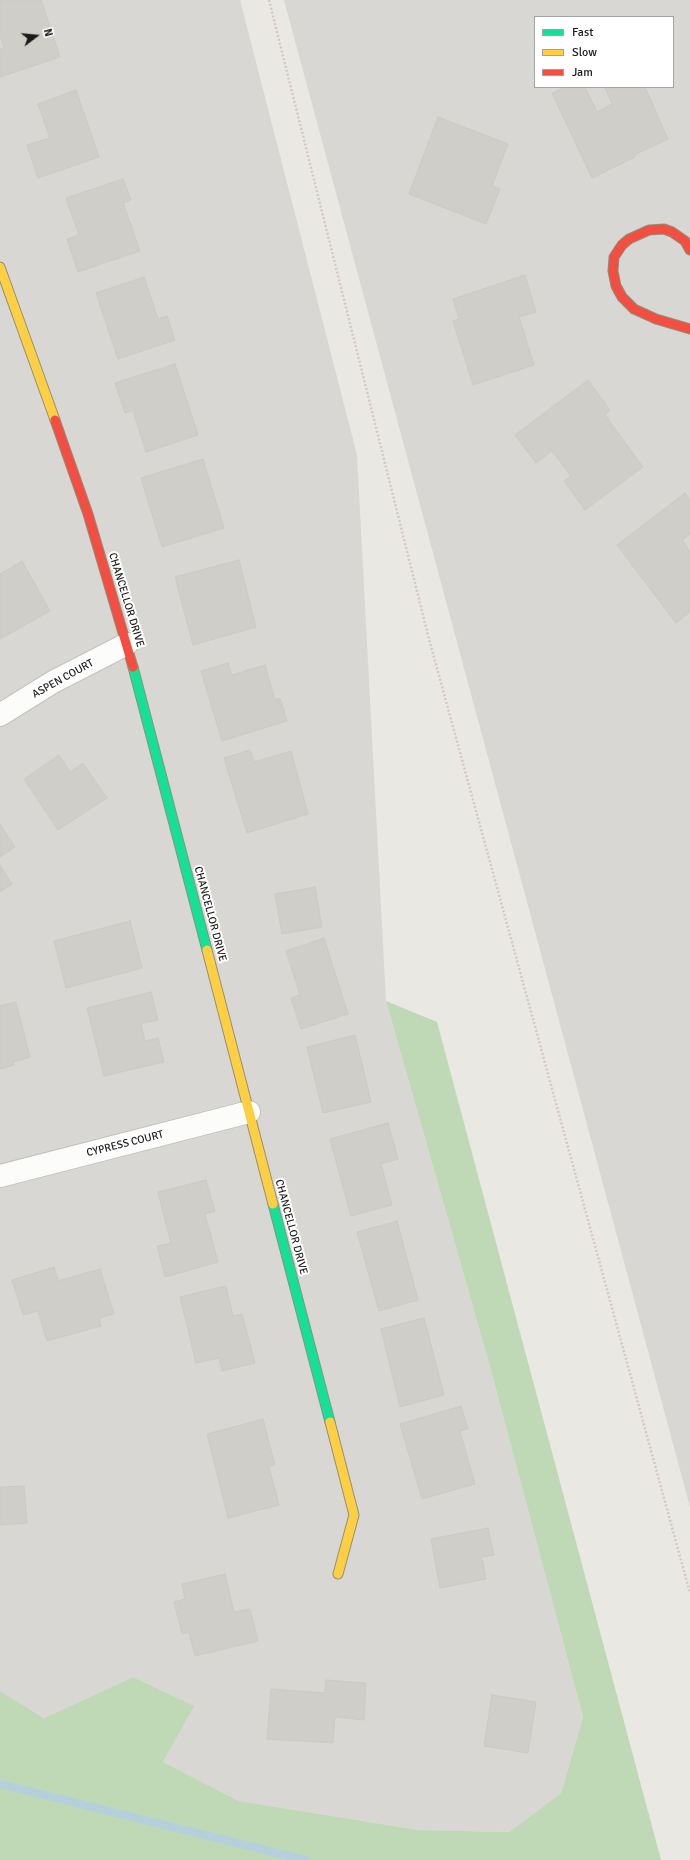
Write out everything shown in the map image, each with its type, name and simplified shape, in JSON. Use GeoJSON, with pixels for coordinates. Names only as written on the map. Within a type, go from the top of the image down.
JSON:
{"type":"FeatureCollection","features":[{"type":"Feature","properties":{"kind":"street"},"geometry":{"type":"LineString","coordinates":[[690,250],[685,241],[672,232],[664,229],[649,230],[629,239],[622,245],[614,257],[613,272],[616,286],[622,297],[634,308],[656,319],[690,329]]}},
{"type":"Feature","properties":{"kind":"street","name":"CHANCELLOR DRIVE"},"geometry":{"type":"LineString","coordinates":[[2,277],[31,350],[88,514],[127,644],[354,1515],[338,1574]]}},
{"type":"Feature","properties":{"kind":"street","name":"ASPEN COURT"},"geometry":{"type":"LineString","coordinates":[[0,715],[53,682],[127,644]]}},
{"type":"Feature","properties":{"kind":"street","name":"CYPRESS COURT"},"geometry":{"type":"LineString","coordinates":[[0,1176],[249,1112]]}},
{"type":"Feature","properties":{"kind":"path"},"geometry":{"type":"LineString","coordinates":[[270,0],[430,639],[690,1593]]}},
{"type":"Feature","properties":{"kind":"shaded area"},"geometry":{"type":"Polygon","coordinates":[[[0,0],[240,0],[357,455],[386,1001],[490,1367],[583,1717],[561,1793],[509,1832],[419,1830],[239,1801],[163,1762],[193,1706],[133,1677],[44,1718],[0,1691],[0,0]]]}},
{"type":"Feature","properties":{"kind":"shaded area"},"geometry":{"type":"Polygon","coordinates":[[[284,0],[690,0],[690,1507],[284,0]]]}},
{"type":"Feature","properties":{"kind":"green space"},"geometry":{"type":"Polygon","coordinates":[[[386,1001],[437,1022],[661,1860],[0,1860],[0,1691],[44,1718],[133,1677],[194,1706],[163,1762],[239,1801],[419,1830],[509,1832],[561,1793],[583,1717],[490,1367],[386,1001]]]}},
{"type":"Feature","properties":{"kind":"building"},"geometry":{"type":"Polygon","coordinates":[[[0,0],[41,0],[60,57],[0,77],[0,49],[4,48],[0,35],[0,0]]]}},
{"type":"Feature","properties":{"kind":"building"},"geometry":{"type":"Polygon","coordinates":[[[564,88],[585,88],[597,112],[612,104],[605,88],[645,88],[668,139],[634,155],[635,157],[592,178],[552,93],[564,88]]]}},
{"type":"Feature","properties":{"kind":"building"},"geometry":{"type":"Polygon","coordinates":[[[76,90],[99,157],[38,178],[27,145],[50,138],[38,104],[76,90]]]}},
{"type":"Feature","properties":{"kind":"building"},"geometry":{"type":"Polygon","coordinates":[[[438,117],[508,144],[492,186],[500,189],[486,224],[409,194],[438,117]]]}},
{"type":"Feature","properties":{"kind":"building"},"geometry":{"type":"Polygon","coordinates":[[[123,179],[131,200],[123,203],[140,251],[78,272],[67,239],[79,235],[66,198],[123,179]]]}},
{"type":"Feature","properties":{"kind":"building"},"geometry":{"type":"Polygon","coordinates":[[[525,275],[536,312],[519,317],[534,365],[473,385],[453,321],[459,319],[453,299],[525,275]]]}},
{"type":"Feature","properties":{"kind":"building"},"geometry":{"type":"Polygon","coordinates":[[[144,277],[158,319],[167,316],[175,340],[118,359],[96,293],[144,277]]]}},
{"type":"Feature","properties":{"kind":"building"},"geometry":{"type":"Polygon","coordinates":[[[175,364],[198,435],[146,452],[133,411],[125,413],[115,383],[175,364]]]}},
{"type":"Feature","properties":{"kind":"building"},"geometry":{"type":"Polygon","coordinates":[[[588,380],[610,410],[605,415],[643,467],[585,510],[564,481],[571,476],[552,451],[536,463],[515,435],[588,380]]]}},
{"type":"Feature","properties":{"kind":"building"},"geometry":{"type":"Polygon","coordinates":[[[203,459],[224,528],[162,547],[141,478],[203,459]]]}},
{"type":"Feature","properties":{"kind":"building"},"geometry":{"type":"Polygon","coordinates":[[[685,493],[690,500],[690,534],[682,540],[690,551],[690,612],[676,623],[617,545],[685,493]]]}},
{"type":"Feature","properties":{"kind":"building"},"geometry":{"type":"Polygon","coordinates":[[[239,560],[256,627],[193,645],[175,577],[239,560]]]}},
{"type":"Feature","properties":{"kind":"building"},"geometry":{"type":"Polygon","coordinates":[[[22,561],[50,611],[0,639],[0,574],[22,561]]]}},
{"type":"Feature","properties":{"kind":"building"},"geometry":{"type":"Polygon","coordinates":[[[228,663],[232,675],[265,665],[275,700],[280,698],[287,721],[222,741],[201,671],[228,663]]]}},
{"type":"Feature","properties":{"kind":"building"},"geometry":{"type":"Polygon","coordinates":[[[250,750],[254,762],[291,751],[308,814],[247,833],[224,758],[250,750]]]}},
{"type":"Feature","properties":{"kind":"building"},"geometry":{"type":"Polygon","coordinates":[[[59,755],[70,772],[83,763],[107,798],[58,830],[24,779],[59,755]]]}},
{"type":"Feature","properties":{"kind":"building"},"geometry":{"type":"Polygon","coordinates":[[[0,824],[15,847],[0,857],[0,824]]]}},
{"type":"Feature","properties":{"kind":"building"},"geometry":{"type":"Polygon","coordinates":[[[0,865],[12,884],[0,892],[0,865]]]}},
{"type":"Feature","properties":{"kind":"building"},"geometry":{"type":"Polygon","coordinates":[[[315,887],[322,927],[282,934],[275,894],[315,887]]]}},
{"type":"Feature","properties":{"kind":"building"},"geometry":{"type":"Polygon","coordinates":[[[130,921],[142,968],[66,988],[54,941],[130,921]]]}},
{"type":"Feature","properties":{"kind":"building"},"geometry":{"type":"Polygon","coordinates":[[[324,938],[348,1014],[301,1029],[291,998],[300,995],[286,951],[324,938]]]}},
{"type":"Feature","properties":{"kind":"building"},"geometry":{"type":"Polygon","coordinates":[[[151,992],[158,1020],[141,1024],[145,1041],[158,1038],[164,1062],[104,1076],[87,1008],[151,992]]]}},
{"type":"Feature","properties":{"kind":"building"},"geometry":{"type":"Polygon","coordinates":[[[16,1002],[30,1057],[13,1062],[14,1065],[0,1069],[0,1006],[16,1002]]]}},
{"type":"Feature","properties":{"kind":"building"},"geometry":{"type":"Polygon","coordinates":[[[355,1035],[371,1102],[323,1113],[307,1047],[355,1035]]]}},
{"type":"Feature","properties":{"kind":"building"},"geometry":{"type":"Polygon","coordinates":[[[388,1123],[398,1159],[381,1164],[392,1205],[351,1216],[330,1139],[388,1123]]]}},
{"type":"Feature","properties":{"kind":"building"},"geometry":{"type":"Polygon","coordinates":[[[206,1180],[215,1211],[205,1214],[218,1262],[165,1277],[157,1246],[171,1243],[158,1192],[206,1180]]]}},
{"type":"Feature","properties":{"kind":"building"},"geometry":{"type":"Polygon","coordinates":[[[397,1221],[418,1300],[379,1311],[357,1232],[397,1221]]]}},
{"type":"Feature","properties":{"kind":"building"},"geometry":{"type":"Polygon","coordinates":[[[54,1267],[58,1281],[100,1269],[114,1314],[99,1318],[101,1326],[47,1341],[38,1311],[23,1315],[12,1280],[54,1267]]]}},
{"type":"Feature","properties":{"kind":"building"},"geometry":{"type":"Polygon","coordinates":[[[226,1286],[233,1316],[242,1314],[255,1363],[222,1371],[219,1358],[196,1363],[180,1297],[226,1286]]]}},
{"type":"Feature","properties":{"kind":"building"},"geometry":{"type":"Polygon","coordinates":[[[424,1318],[444,1395],[400,1407],[381,1329],[424,1318]]]}},
{"type":"Feature","properties":{"kind":"building"},"geometry":{"type":"Polygon","coordinates":[[[461,1406],[468,1429],[460,1431],[475,1484],[422,1499],[400,1424],[461,1406]]]}},
{"type":"Feature","properties":{"kind":"building"},"geometry":{"type":"Polygon","coordinates":[[[263,1419],[275,1465],[269,1467],[279,1505],[228,1518],[207,1434],[263,1419]]]}},
{"type":"Feature","properties":{"kind":"building"},"geometry":{"type":"Polygon","coordinates":[[[24,1486],[27,1523],[0,1525],[0,1487],[24,1486]]]}},
{"type":"Feature","properties":{"kind":"building"},"geometry":{"type":"Polygon","coordinates":[[[488,1528],[494,1555],[482,1557],[486,1579],[440,1588],[431,1539],[488,1528]]]}},
{"type":"Feature","properties":{"kind":"building"},"geometry":{"type":"Polygon","coordinates":[[[225,1574],[234,1612],[250,1609],[258,1641],[195,1656],[189,1632],[182,1634],[174,1602],[185,1599],[182,1584],[225,1574]]]}},
{"type":"Feature","properties":{"kind":"building"},"geometry":{"type":"Polygon","coordinates":[[[326,1680],[366,1683],[364,1720],[335,1717],[333,1743],[267,1739],[271,1689],[325,1693],[326,1680]]]}},
{"type":"Feature","properties":{"kind":"building"},"geometry":{"type":"Polygon","coordinates":[[[492,1695],[536,1702],[528,1753],[484,1746],[492,1695]]]}},
{"type":"Feature","properties":{"kind":"waterway"},"geometry":{"type":"LineString","coordinates":[[0,1784],[305,1860]]}},
{"type":"Feature","properties":{"kind":"traffic: fast"},"geometry":{"type":"LineString","coordinates":[[133,667],[207,950]]}},
{"type":"Feature","properties":{"kind":"traffic: fast"},"geometry":{"type":"LineString","coordinates":[[273,1204],[330,1422]]}},
{"type":"Feature","properties":{"kind":"traffic: slow"},"geometry":{"type":"LineString","coordinates":[[0,267],[55,420]]}},
{"type":"Feature","properties":{"kind":"traffic: slow"},"geometry":{"type":"LineString","coordinates":[[207,950],[273,1204]]}},
{"type":"Feature","properties":{"kind":"traffic: slow"},"geometry":{"type":"LineString","coordinates":[[330,1422],[354,1515],[338,1574]]}},
{"type":"Feature","properties":{"kind":"traffic: jam"},"geometry":{"type":"LineString","coordinates":[[690,250],[685,241],[672,232],[664,229],[649,230],[629,239],[622,245],[614,257],[613,271],[616,286],[622,297],[634,309],[656,319],[690,329]]}},
{"type":"Feature","properties":{"kind":"traffic: jam"},"geometry":{"type":"LineString","coordinates":[[55,420],[88,514],[133,667]]}}]}
